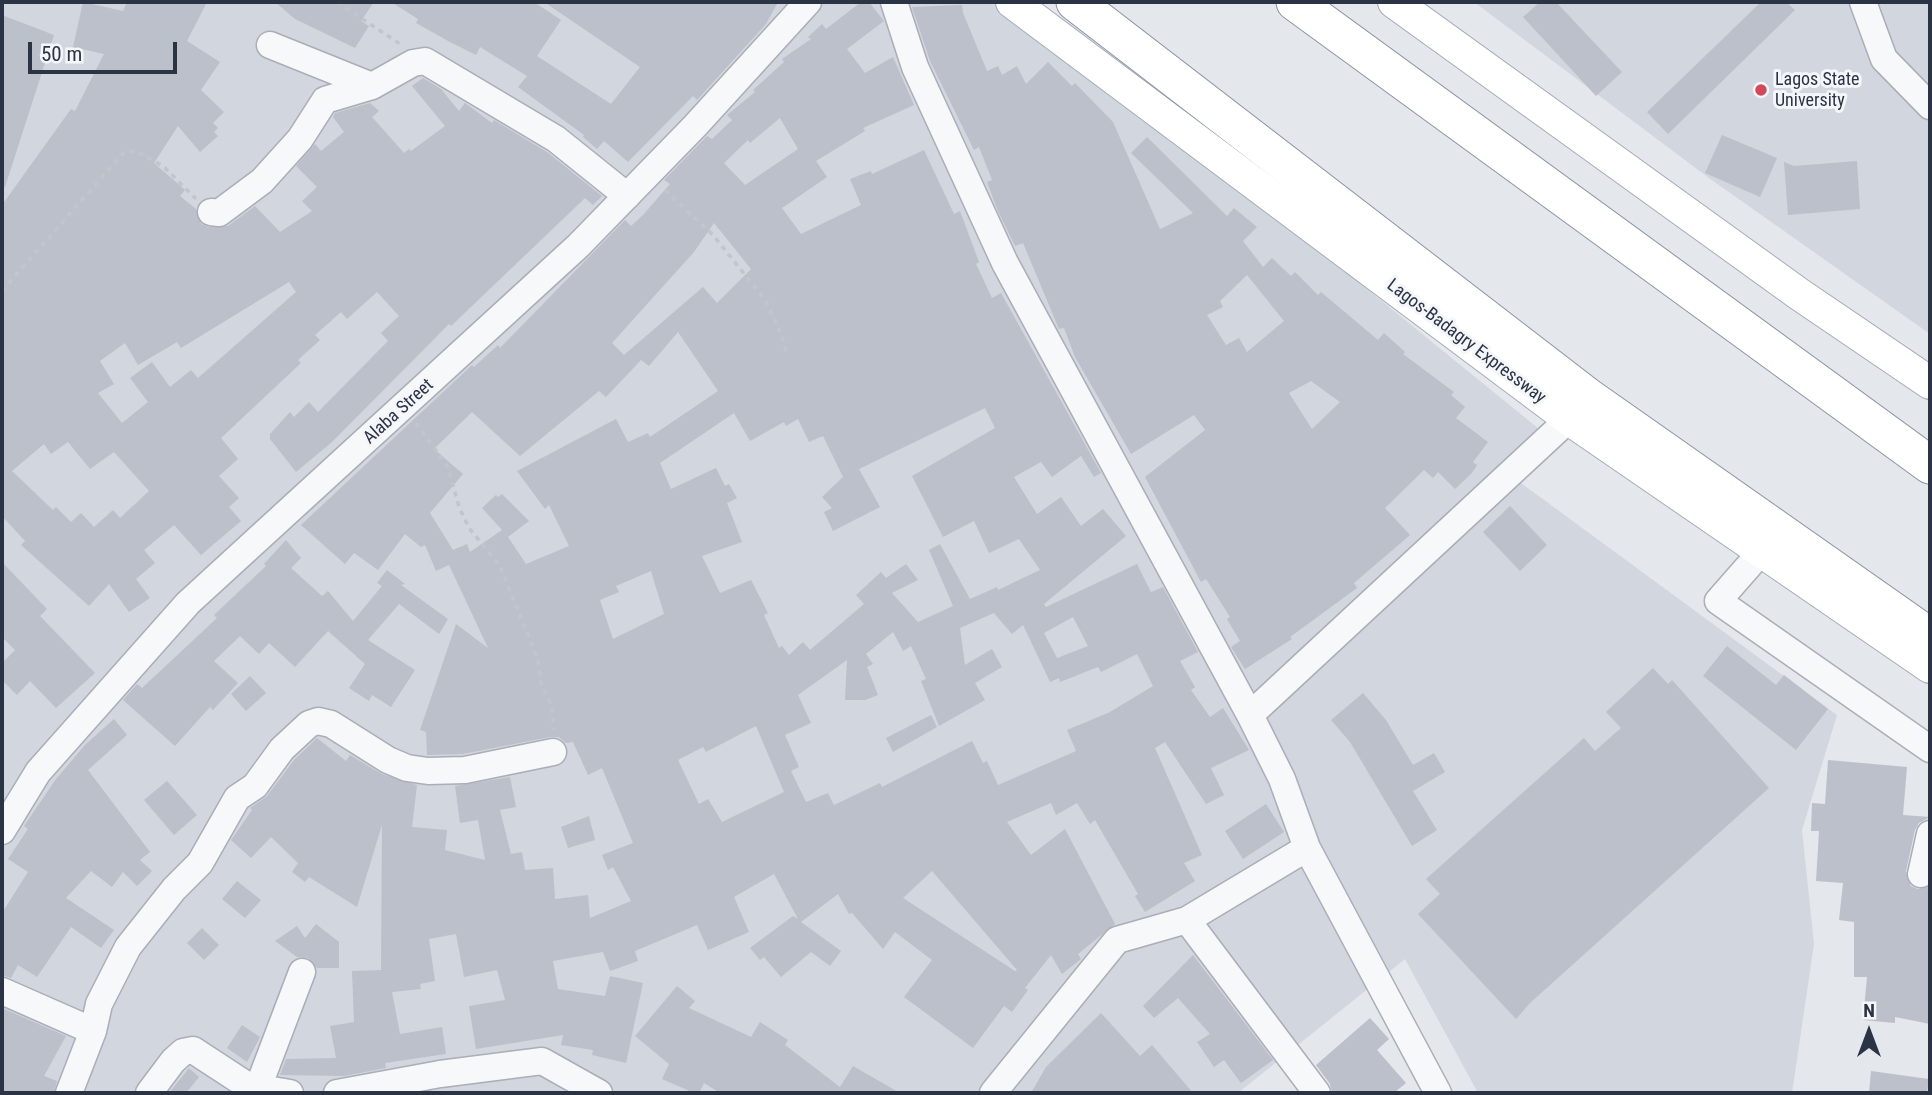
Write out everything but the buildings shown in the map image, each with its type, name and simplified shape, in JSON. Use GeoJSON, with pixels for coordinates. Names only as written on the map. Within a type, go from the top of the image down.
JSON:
{"type":"FeatureCollection","features":[{"type":"Feature","properties":{"kind":"highway","name":"Lagos-Badagry Expressway"},"geometry":{"type":"LineString","coordinates":[[1075,2],[1588,397],[1930,637]]}},
{"type":"Feature","properties":{"kind":"highway"},"geometry":{"type":"LineString","coordinates":[[1295,2],[1930,465]]}},
{"type":"Feature","properties":{"kind":"main road","name":"Lagos-Badagry Expressway"},"geometry":{"type":"LineString","coordinates":[[1012,2],[1569,419],[1930,667]]}},
{"type":"Feature","properties":{"kind":"main road"},"geometry":{"type":"LineString","coordinates":[[1394,2],[1799,294],[1930,383]]}},
{"type":"Feature","properties":{"kind":"street","name":"Alaba Street"},"geometry":{"type":"LineString","coordinates":[[2,831],[38,772],[188,603],[403,408],[627,196],[808,2]]}},
{"type":"Feature","properties":{"kind":"street"},"geometry":{"type":"LineString","coordinates":[[894,2],[915,67],[1005,263],[1250,715],[1282,779],[1307,848],[1438,1093]]}},
{"type":"Feature","properties":{"kind":"street"},"geometry":{"type":"LineString","coordinates":[[1863,2],[1884,59],[1930,106]]}},
{"type":"Feature","properties":{"kind":"street"},"geometry":{"type":"LineString","coordinates":[[270,45],[372,86]]}},
{"type":"Feature","properties":{"kind":"street"},"geometry":{"type":"LineString","coordinates":[[211,212],[219,213],[262,181],[300,139],[325,100],[372,86],[414,63],[425,61],[556,139],[627,196]]}},
{"type":"Feature","properties":{"kind":"street"},"geometry":{"type":"LineString","coordinates":[[1250,715],[1569,419]]}},
{"type":"Feature","properties":{"kind":"street"},"geometry":{"type":"LineString","coordinates":[[1761,552],[1718,601],[1930,749]]}},
{"type":"Feature","properties":{"kind":"street"},"geometry":{"type":"LineString","coordinates":[[69,1093],[93,1031],[99,1004],[110,980],[146,923],[200,863],[237,798],[255,786],[282,749],[309,724],[318,721],[331,724],[388,760],[407,768],[428,771],[465,770],[552,752]]}},
{"type":"Feature","properties":{"kind":"street"},"geometry":{"type":"LineString","coordinates":[[1921,874],[1930,834]]}},
{"type":"Feature","properties":{"kind":"street"},"geometry":{"type":"LineString","coordinates":[[993,1093],[1117,940],[1187,920],[1307,848]]}},
{"type":"Feature","properties":{"kind":"street"},"geometry":{"type":"LineString","coordinates":[[1187,920],[1317,1093]]}},
{"type":"Feature","properties":{"kind":"street"},"geometry":{"type":"LineString","coordinates":[[245,1089],[302,972]]}},
{"type":"Feature","properties":{"kind":"street"},"geometry":{"type":"LineString","coordinates":[[2,991],[93,1031]]}},
{"type":"Feature","properties":{"kind":"street"},"geometry":{"type":"LineString","coordinates":[[149,1093],[173,1061],[183,1052],[193,1050],[245,1089],[290,1093]]}},
{"type":"Feature","properties":{"kind":"street"},"geometry":{"type":"LineString","coordinates":[[337,1093],[440,1074],[542,1061],[599,1093]]}},
{"type":"Feature","properties":{"kind":"path"},"geometry":{"type":"LineString","coordinates":[[337,2],[425,61]]}},
{"type":"Feature","properties":{"kind":"path"},"geometry":{"type":"LineString","coordinates":[[2,291],[124,152],[136,152],[163,166],[202,207],[211,212]]}},
{"type":"Feature","properties":{"kind":"path"},"geometry":{"type":"LineString","coordinates":[[648,175],[713,235],[766,301],[787,355]]}},
{"type":"Feature","properties":{"kind":"path"},"geometry":{"type":"LineString","coordinates":[[403,408],[441,453],[469,527],[500,566],[538,660],[541,683],[552,708],[556,747],[552,752]]}},
{"type":"Feature","properties":{"kind":"shaded area"},"geometry":{"type":"Polygon","coordinates":[[[2,2],[1000,2],[1162,122],[1550,438],[1510,475],[1837,715],[1802,830],[1814,944],[1792,1093],[1478,1093],[1405,959],[1238,1093],[2,1093],[2,2]]]}},
{"type":"Feature","properties":{"kind":"shaded area","name":"Lagos State University"},"geometry":{"type":"Polygon","coordinates":[[[1474,2],[1930,2],[1930,334],[1709,178],[1474,2]]]}},
{"type":"Feature","properties":{"kind":"place","name":"Lagos State University"},"geometry":{"type":"Point","coordinates":[1761,90]}}]}
